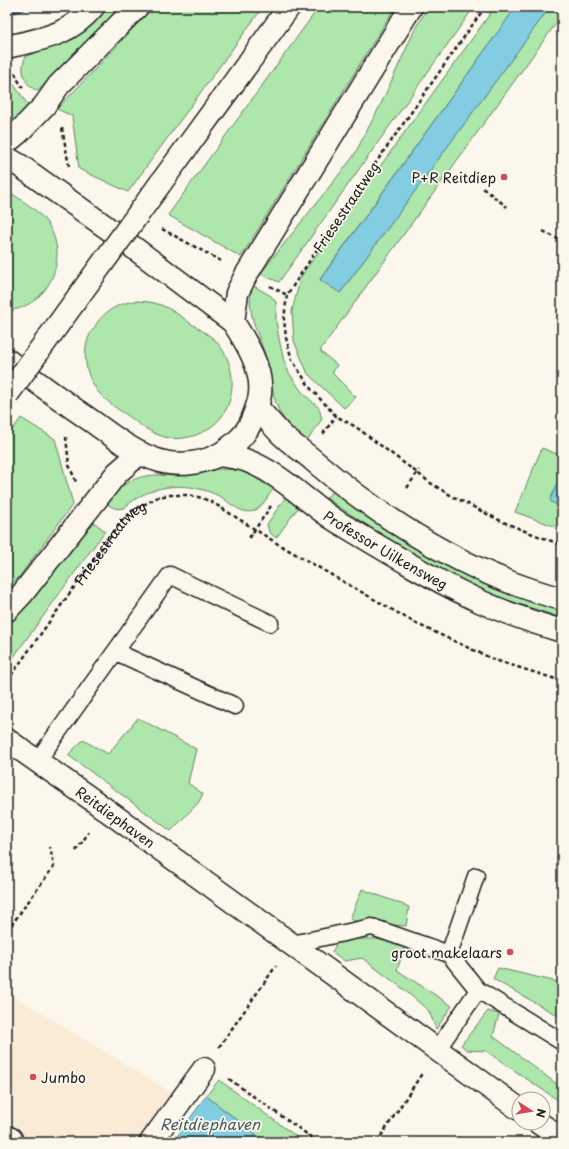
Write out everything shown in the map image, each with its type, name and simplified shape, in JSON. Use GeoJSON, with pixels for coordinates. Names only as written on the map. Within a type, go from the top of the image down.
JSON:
{"type":"FeatureCollection","features":[{"type":"Feature","properties":{"kind":"street"},"geometry":{"type":"LineString","coordinates":[[7,47],[51,36],[67,30],[85,17],[93,7]]}},
{"type":"Feature","properties":{"kind":"street"},"geometry":{"type":"LineString","coordinates":[[7,142],[18,133],[44,106],[60,85],[137,7]]}},
{"type":"Feature","properties":{"kind":"street"},"geometry":{"type":"LineString","coordinates":[[7,395],[289,7]]}},
{"type":"Feature","properties":{"kind":"street"},"geometry":{"type":"LineString","coordinates":[[233,322],[237,293],[246,275],[411,7]]}},
{"type":"Feature","properties":{"kind":"street"},"geometry":{"type":"LineString","coordinates":[[7,158],[20,165],[106,227],[233,322],[253,357],[259,378],[260,394],[257,407],[248,430],[235,444],[218,455],[199,462],[182,464],[161,462],[140,453],[98,426],[7,360]]}},
{"type":"Feature","properties":{"kind":"street","name":"Professor Uilkensweg"},"geometry":{"type":"LineString","coordinates":[[257,407],[282,435],[346,487],[400,525],[442,550],[498,577],[533,591],[562,599]]}},
{"type":"Feature","properties":{"kind":"street"},"geometry":{"type":"LineString","coordinates":[[7,610],[22,594],[117,473],[140,453]]}},
{"type":"Feature","properties":{"kind":"street","name":"Professor Uilkensweg"},"geometry":{"type":"LineString","coordinates":[[218,455],[244,459],[261,467],[287,483],[336,520],[409,565],[475,599],[533,622],[562,631]]}},
{"type":"Feature","properties":{"kind":"street","name":"Reitdiephaven"},"geometry":{"type":"LineString","coordinates":[[7,740],[38,760],[511,1103]]}},
{"type":"Feature","properties":{"kind":"street"},"geometry":{"type":"LineString","coordinates":[[151,1142],[205,1066]]}},
{"type":"Feature","properties":{"kind":"street"},"geometry":{"type":"LineString","coordinates":[[550,1131],[562,1140]]}},
{"type":"Feature","properties":{"kind":"lane"},"geometry":{"type":"LineString","coordinates":[[38,760],[170,575],[270,623]]}},
{"type":"Feature","properties":{"kind":"lane"},"geometry":{"type":"LineString","coordinates":[[116,652],[235,706]]}},
{"type":"Feature","properties":{"kind":"lane"},"geometry":{"type":"LineString","coordinates":[[449,954],[476,876]]}},
{"type":"Feature","properties":{"kind":"lane"},"geometry":{"type":"LineString","coordinates":[[292,944],[372,927],[449,954],[478,990],[562,1042]]}},
{"type":"Feature","properties":{"kind":"lane"},"geometry":{"type":"LineString","coordinates":[[437,1050],[478,990]]}},
{"type":"Feature","properties":{"kind":"path","name":"Friesestraatweg"},"geometry":{"type":"LineString","coordinates":[[418,472],[356,426],[336,416],[310,389],[292,360],[286,338],[284,319],[287,295],[347,204],[485,7]]}},
{"type":"Feature","properties":{"kind":"path"},"geometry":{"type":"LineString","coordinates":[[483,188],[507,206]]}},
{"type":"Feature","properties":{"kind":"path"},"geometry":{"type":"LineString","coordinates":[[543,230],[562,241]]}},
{"type":"Feature","properties":{"kind":"path"},"geometry":{"type":"LineString","coordinates":[[65,433],[69,465],[74,480],[93,503],[120,523]]}},
{"type":"Feature","properties":{"kind":"path"},"geometry":{"type":"LineString","coordinates":[[407,488],[418,472],[432,484],[452,496],[501,521],[562,545]]}},
{"type":"Feature","properties":{"kind":"path","name":"Friesestraatweg"},"geometry":{"type":"LineString","coordinates":[[7,681],[120,523],[132,511],[158,497],[170,495],[189,495],[202,498],[215,504],[255,529]]}},
{"type":"Feature","properties":{"kind":"path"},"geometry":{"type":"LineString","coordinates":[[249,538],[255,529],[278,544],[417,624],[495,660],[562,681]]}},
{"type":"Feature","properties":{"kind":"path"},"geometry":{"type":"LineString","coordinates":[[7,931],[54,866],[50,847]]}},
{"type":"Feature","properties":{"kind":"path"},"geometry":{"type":"LineString","coordinates":[[292,944],[205,1066],[318,1142]]}},
{"type":"Feature","properties":{"kind":"path"},"geometry":{"type":"LineString","coordinates":[[377,1142],[437,1050]]}},
{"type":"Feature","properties":{"kind":"shaded area"},"geometry":{"type":"Polygon","coordinates":[[[7,992],[174,1094],[143,1142],[7,1142],[7,992]]]}},
{"type":"Feature","properties":{"kind":"green space"},"geometry":{"type":"Polygon","coordinates":[[[108,7],[124,7],[94,38],[70,57],[38,91],[33,89],[26,81],[24,76],[23,66],[26,56],[71,39],[90,26],[108,7]]]}},
{"type":"Feature","properties":{"kind":"green space"},"geometry":{"type":"Polygon","coordinates":[[[151,7],[263,7],[128,192],[79,169],[72,116],[57,109],[118,45],[151,7]]]}},
{"type":"Feature","properties":{"kind":"green space"},"geometry":{"type":"Polygon","coordinates":[[[319,7],[395,7],[241,257],[168,215],[319,7]]]}},
{"type":"Feature","properties":{"kind":"green space"},"geometry":{"type":"Polygon","coordinates":[[[428,7],[474,7],[279,282],[260,274],[353,157],[381,104],[416,27],[428,7]]]}},
{"type":"Feature","properties":{"kind":"green space"},"geometry":{"type":"Polygon","coordinates":[[[495,7],[516,7],[320,279],[341,292],[550,7],[562,7],[562,15],[321,349],[321,352],[337,365],[333,374],[356,397],[344,408],[308,374],[294,341],[292,311],[301,276],[495,7]]]}},
{"type":"Feature","properties":{"kind":"green space"},"geometry":{"type":"Polygon","coordinates":[[[7,75],[28,105],[17,118],[7,124],[7,75]]]}},
{"type":"Feature","properties":{"kind":"green space"},"geometry":{"type":"Polygon","coordinates":[[[7,190],[34,209],[43,218],[54,236],[57,251],[56,265],[52,278],[44,290],[34,300],[22,307],[7,311],[7,190]]]}},
{"type":"Feature","properties":{"kind":"green space"},"geometry":{"type":"Polygon","coordinates":[[[252,285],[271,296],[276,302],[276,320],[284,361],[289,373],[302,392],[319,408],[322,419],[307,441],[289,425],[282,417],[277,407],[265,354],[252,317],[250,297],[252,285]]]}},
{"type":"Feature","properties":{"kind":"green space"},"geometry":{"type":"Polygon","coordinates":[[[138,301],[154,303],[172,310],[215,340],[225,354],[231,369],[232,377],[229,402],[221,418],[202,433],[186,438],[167,438],[159,435],[143,427],[106,400],[93,385],[87,370],[85,354],[91,332],[102,317],[113,308],[125,303],[138,301]]]}},
{"type":"Feature","properties":{"kind":"green space"},"geometry":{"type":"Polygon","coordinates":[[[21,418],[55,439],[73,504],[19,577],[7,589],[7,437],[21,418]]]}},
{"type":"Feature","properties":{"kind":"green space"},"geometry":{"type":"Polygon","coordinates":[[[542,448],[562,456],[562,529],[515,512],[542,448]]]}},
{"type":"Feature","properties":{"kind":"green space"},"geometry":{"type":"Polygon","coordinates":[[[216,469],[246,472],[259,478],[274,488],[260,507],[250,512],[241,510],[221,497],[196,488],[183,486],[158,489],[146,493],[124,508],[113,508],[105,502],[121,487],[133,480],[155,475],[176,476],[196,474],[216,469]]]}},
{"type":"Feature","properties":{"kind":"green space"},"geometry":{"type":"Polygon","coordinates":[[[333,491],[562,605],[562,618],[475,590],[422,562],[326,498],[333,491]]]}},
{"type":"Feature","properties":{"kind":"green space"},"geometry":{"type":"Polygon","coordinates":[[[287,497],[300,505],[276,538],[269,532],[267,524],[287,497]]]}},
{"type":"Feature","properties":{"kind":"green space"},"geometry":{"type":"Polygon","coordinates":[[[91,520],[105,531],[7,666],[7,624],[29,601],[91,520]]]}},
{"type":"Feature","properties":{"kind":"green space"},"geometry":{"type":"Polygon","coordinates":[[[138,718],[196,749],[188,783],[203,794],[198,803],[171,831],[68,755],[83,740],[108,754],[138,718]]]}},
{"type":"Feature","properties":{"kind":"green space"},"geometry":{"type":"Polygon","coordinates":[[[362,889],[409,907],[406,926],[358,922],[350,919],[362,889]]]}},
{"type":"Feature","properties":{"kind":"green space"},"geometry":{"type":"Polygon","coordinates":[[[339,939],[376,939],[405,946],[397,970],[452,1006],[436,1029],[429,1011],[402,988],[362,958],[345,961],[332,952],[339,939]]]}},
{"type":"Feature","properties":{"kind":"green space"},"geometry":{"type":"Polygon","coordinates":[[[498,968],[562,983],[562,1018],[493,979],[498,968]]]}},
{"type":"Feature","properties":{"kind":"green space"},"geometry":{"type":"Polygon","coordinates":[[[488,1011],[499,1014],[493,1036],[562,1088],[562,1103],[551,1095],[551,1091],[544,1091],[486,1051],[467,1050],[461,1045],[488,1011]]]}},
{"type":"Feature","properties":{"kind":"green space"},"geometry":{"type":"Polygon","coordinates":[[[219,1080],[304,1142],[266,1142],[206,1096],[219,1080]]]}},
{"type":"Feature","properties":{"kind":"water"},"geometry":{"type":"Polygon","coordinates":[[[516,7],[550,7],[340,293],[320,280],[516,7]]]}},
{"type":"Feature","properties":{"kind":"water"},"geometry":{"type":"Polygon","coordinates":[[[562,473],[562,507],[551,502],[550,500],[562,473]]]}},
{"type":"Feature","properties":{"kind":"water","name":"Reitdiephaven"},"geometry":{"type":"Polygon","coordinates":[[[206,1096],[266,1142],[173,1142],[206,1096]]]}},
{"type":"Feature","properties":{"kind":"waterway"},"geometry":{"type":"LineString","coordinates":[[7,11],[21,7]]}},
{"type":"Feature","properties":{"kind":"place","name":"P+R Reitdiep"},"geometry":{"type":"Point","coordinates":[504,177]}},
{"type":"Feature","properties":{"kind":"place","name":"groot makelaars"},"geometry":{"type":"Point","coordinates":[510,952]}},
{"type":"Feature","properties":{"kind":"place","name":"Jumbo"},"geometry":{"type":"Point","coordinates":[33,1077]}}]}
